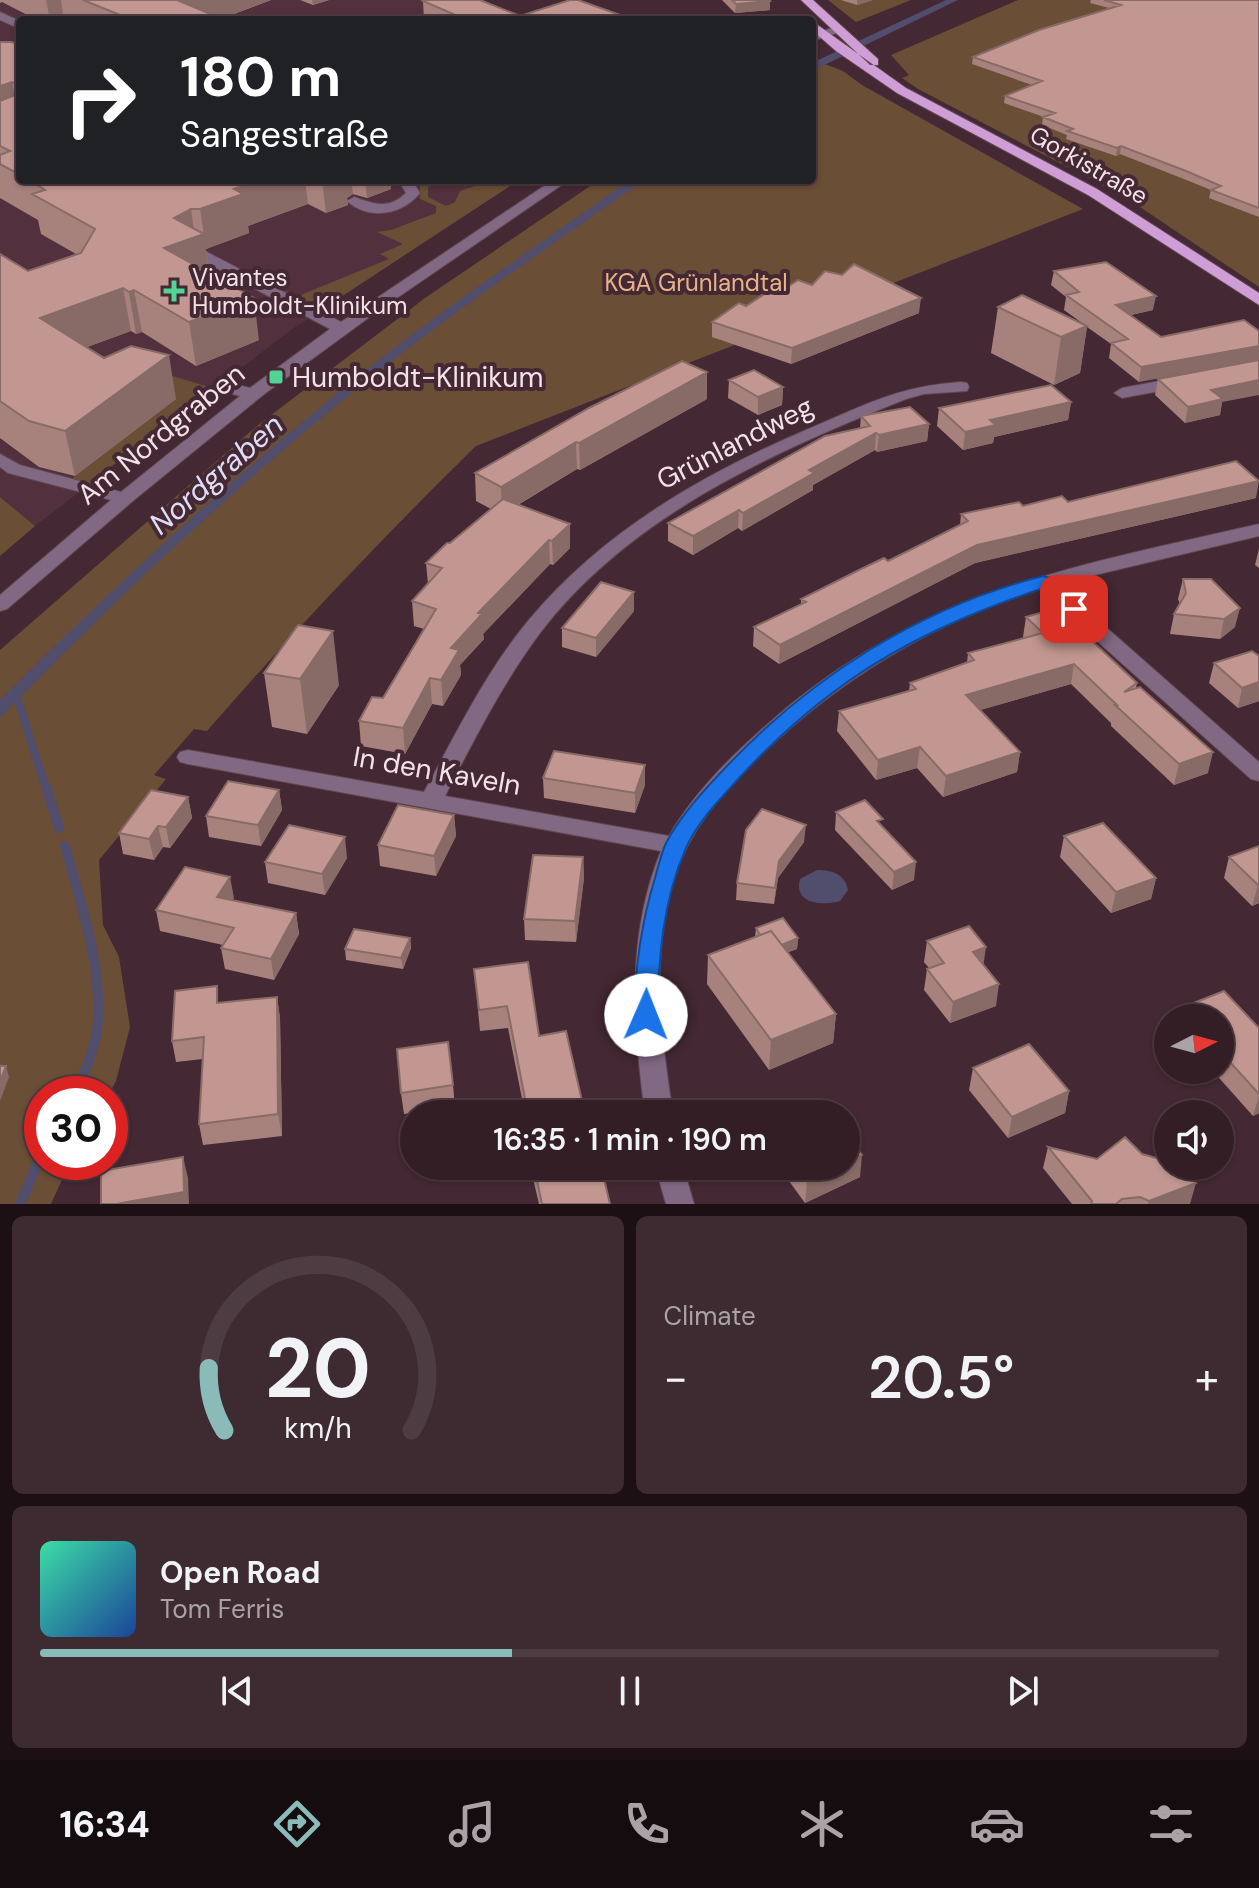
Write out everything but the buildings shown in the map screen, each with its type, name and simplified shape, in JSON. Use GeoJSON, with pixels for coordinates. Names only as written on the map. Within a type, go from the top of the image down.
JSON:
{"type":"FeatureCollection","features":[{"type":"Feature","properties":{"kind":"main road","name":"Gorkistraße"},"geometry":{"type":"LineString","coordinates":[[802,4],[844,33],[862,57],[888,81],[1118,206],[1259,300]]}},
{"type":"Feature","properties":{"kind":"main road","name":"Gorkistraße"},"geometry":{"type":"LineString","coordinates":[[817,36],[862,57]]}},
{"type":"Feature","properties":{"kind":"street"},"geometry":{"type":"LineString","coordinates":[[817,36],[844,33]]}},
{"type":"Feature","properties":{"kind":"street"},"geometry":{"type":"LineString","coordinates":[[389,188],[404,184]]}},
{"type":"Feature","properties":{"kind":"street"},"geometry":{"type":"LineString","coordinates":[[365,197],[354,201],[363,207],[380,210],[400,206],[413,193],[411,184]]}},
{"type":"Feature","properties":{"kind":"street","name":"Am Nordgraben"},"geometry":{"type":"LineString","coordinates":[[0,605],[124,498],[254,394],[554,184]]}},
{"type":"Feature","properties":{"kind":"street"},"geometry":{"type":"LineString","coordinates":[[202,255],[312,316],[343,329]]}},
{"type":"Feature","properties":{"kind":"street"},"geometry":{"type":"LineString","coordinates":[[1122,393],[1198,378]]}},
{"type":"Feature","properties":{"kind":"street"},"geometry":{"type":"LineString","coordinates":[[223,386],[254,394]]}},
{"type":"Feature","properties":{"kind":"street","name":"Grünlandweg"},"geometry":{"type":"LineString","coordinates":[[431,800],[505,667],[541,618],[645,522],[701,486],[788,443],[922,389],[961,387]]}},
{"type":"Feature","properties":{"kind":"street"},"geometry":{"type":"LineString","coordinates":[[7,464],[124,498]]}},
{"type":"Feature","properties":{"kind":"street"},"geometry":{"type":"LineString","coordinates":[[657,1100],[646,1027],[646,969],[652,926],[676,846],[735,768],[839,676],[927,625],[980,602],[1043,582],[1259,530]]}},
{"type":"Feature","properties":{"kind":"street"},"geometry":{"type":"LineString","coordinates":[[1043,582],[1259,774]]}},
{"type":"Feature","properties":{"kind":"street","name":"In den Kaveln"},"geometry":{"type":"LineString","coordinates":[[188,757],[676,846]]}},
{"type":"Feature","properties":{"kind":"street"},"geometry":{"type":"LineString","coordinates":[[673,1180],[680,1204]]}},
{"type":"Feature","properties":{"kind":"shaded area","name":"Vivantes Humboldt-Klinikum"},"geometry":{"type":"Polygon","coordinates":[[[0,0],[454,0],[533,16],[16,16],[16,184],[513,184],[291,330],[35,526],[0,497],[0,0]]]}},
{"type":"Feature","properties":{"kind":"shaded area"},"geometry":{"type":"Polygon","coordinates":[[[946,0],[958,0],[816,69],[816,61],[946,0]]]}},
{"type":"Feature","properties":{"kind":"shaded area"},"geometry":{"type":"Polygon","coordinates":[[[624,184],[638,184],[480,295],[333,408],[139,580],[0,718],[0,700],[189,520],[338,393],[478,286],[624,184]]]}},
{"type":"Feature","properties":{"kind":"shaded area"},"geometry":{"type":"Polygon","coordinates":[[[817,870],[833,872],[844,880],[848,890],[840,901],[818,903],[801,894],[800,879],[817,870]]]}},
{"type":"Feature","properties":{"kind":"green space"},"geometry":{"type":"Polygon","coordinates":[[[828,0],[911,0],[856,22],[828,0]]]}},
{"type":"Feature","properties":{"kind":"green space"},"geometry":{"type":"Polygon","coordinates":[[[1018,0],[1259,0],[1259,287],[1125,197],[902,78],[909,75],[891,55],[1018,0]]]}},
{"type":"Feature","properties":{"kind":"green space","name":"KGA Grünlandtal"},"geometry":{"type":"Polygon","coordinates":[[[816,61],[843,71],[862,85],[1083,209],[476,446],[339,586],[207,731],[194,729],[154,775],[166,779],[99,860],[103,925],[119,957],[130,1027],[117,1076],[24,1076],[24,1180],[62,1180],[51,1204],[0,1204],[0,650],[258,425],[425,298],[593,184],[816,184],[816,61]]]}},
{"type":"Feature","properties":{"kind":"green space"},"geometry":{"type":"Polygon","coordinates":[[[420,184],[436,184],[428,187],[428,197],[446,206],[455,202],[460,191],[480,184],[513,184],[318,312],[283,292],[298,296],[389,259],[380,254],[403,244],[377,232],[436,213],[436,206],[420,199],[420,184]]]}},
{"type":"Feature","properties":{"kind":"green space"},"geometry":{"type":"Polygon","coordinates":[[[166,374],[213,388],[87,485],[70,480],[175,400],[166,374]]]}},
{"type":"Feature","properties":{"kind":"green space"},"geometry":{"type":"Polygon","coordinates":[[[0,497],[35,526],[0,556],[0,497]]]}},
{"type":"Feature","properties":{"kind":"waterway"},"geometry":{"type":"LineString","coordinates":[[17,697],[46,789]]}},
{"type":"Feature","properties":{"kind":"waterway"},"geometry":{"type":"LineString","coordinates":[[46,787],[59,828]]}},
{"type":"Feature","properties":{"kind":"waterway"},"geometry":{"type":"LineString","coordinates":[[65,846],[89,936],[97,983],[97,1029],[83,1076]]}},
{"type":"Feature","properties":{"kind":"waterway"},"geometry":{"type":"LineString","coordinates":[[20,1204],[30,1180]]}},
{"type":"Feature","properties":{"kind":"place","name":"Vivantes Humboldt-Klinikum"},"geometry":{"type":"Point","coordinates":[174,291]}},
{"type":"Feature","properties":{"kind":"place","name":"Humboldt-Klinikum"},"geometry":{"type":"Point","coordinates":[276,377]}},
{"type":"Feature","properties":{"kind":"route"},"geometry":{"type":"LineString","coordinates":[[646,1015],[646,969],[652,926],[676,846],[710,796],[762,741],[839,676],[883,648],[971,606],[1043,582],[1074,609]]}},
{"type":"Feature","properties":{"kind":"water label","name":"Nordgraben"},"geometry":{"type":"Point","coordinates":[216,474]}}]}
